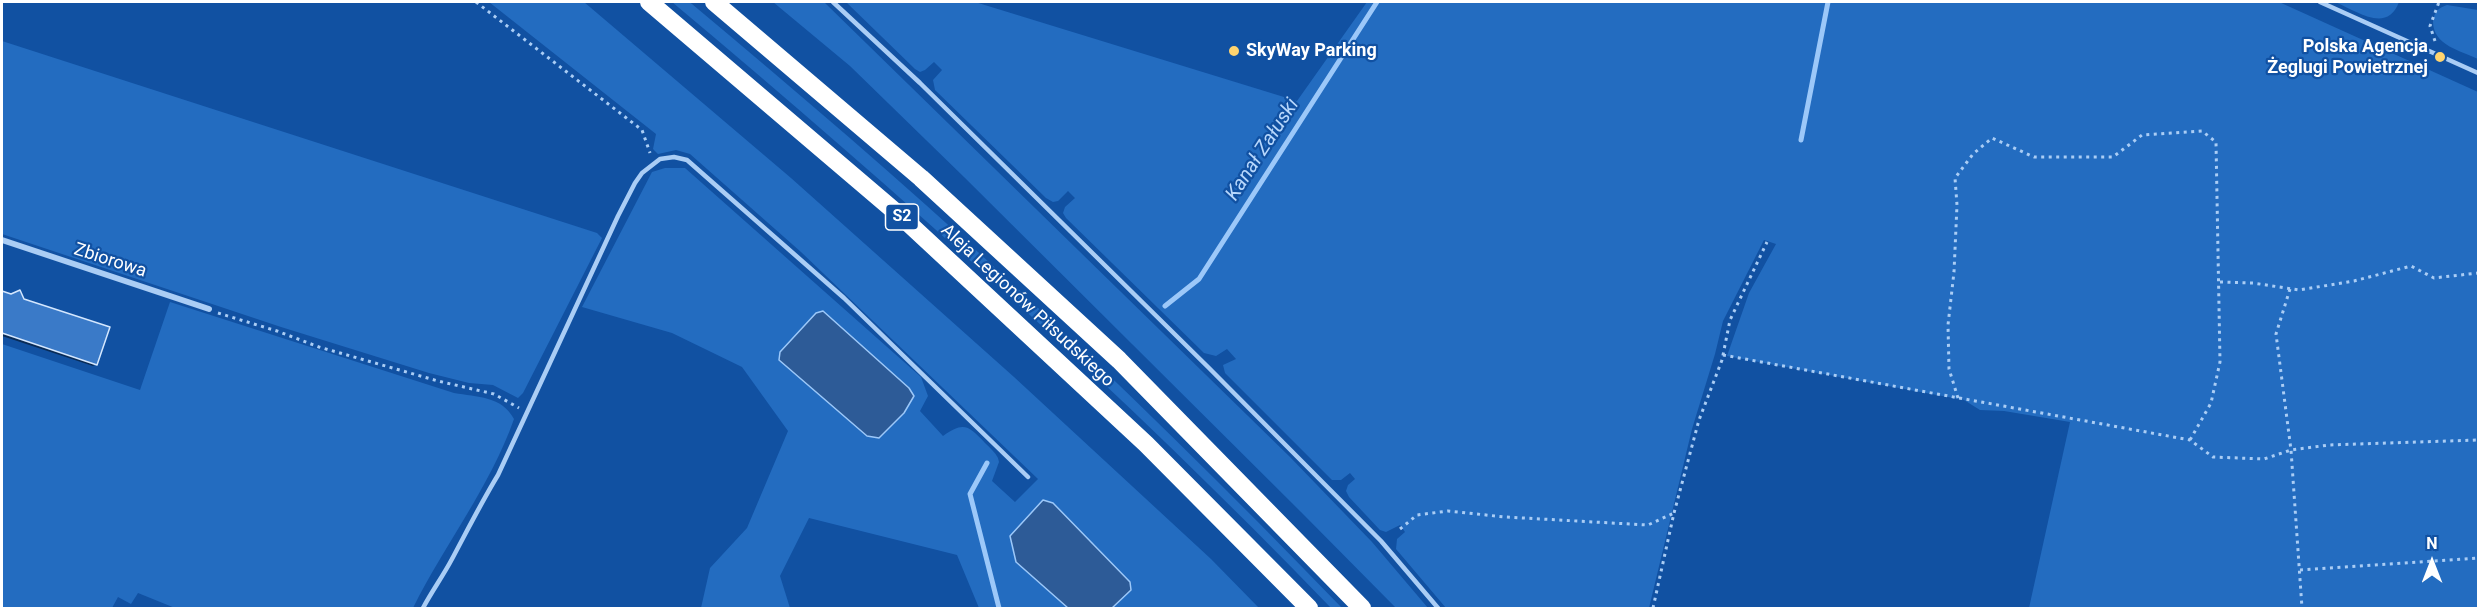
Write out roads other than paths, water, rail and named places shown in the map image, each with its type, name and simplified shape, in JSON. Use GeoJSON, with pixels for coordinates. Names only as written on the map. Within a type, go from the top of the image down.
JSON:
{"type":"FeatureCollection","features":[{"type":"Feature","properties":{"kind":"highway","name":"Aleja Legionów Piłsudskiego"},"geometry":{"type":"LineString","coordinates":[[649,2],[905,220],[1146,444],[1309,609]]}},
{"type":"Feature","properties":{"kind":"highway","name":"Aleja Legionów Piłsudskiego"},"geometry":{"type":"LineString","coordinates":[[714,2],[921,177],[1119,360],[1362,609]]}},
{"type":"Feature","properties":{"kind":"street","name":"Zbiorowa"},"geometry":{"type":"LineString","coordinates":[[2,240],[209,309]]}},
{"type":"Feature","properties":{"kind":"lane"},"geometry":{"type":"LineString","coordinates":[[832,2],[920,83],[1226,385],[1381,541],[1438,609]]}},
{"type":"Feature","properties":{"kind":"lane"},"geometry":{"type":"LineString","coordinates":[[2320,2],[2478,73]]}},
{"type":"Feature","properties":{"kind":"lane"},"geometry":{"type":"LineString","coordinates":[[423,609],[498,475],[635,183],[653,163],[674,157],[687,160],[844,298],[1028,477]]}},
{"type":"Feature","properties":{"kind":"waterway","name":"Kanał Załuski"},"geometry":{"type":"LineString","coordinates":[[1165,306],[1199,279],[1377,2]]}},
{"type":"Feature","properties":{"kind":"waterway"},"geometry":{"type":"LineString","coordinates":[[1801,140],[1828,2]]}},
{"type":"Feature","properties":{"kind":"waterway","name":"Kanał Załuski"},"geometry":{"type":"LineString","coordinates":[[987,463],[970,494],[999,608]]}},
{"type":"Feature","properties":{"kind":"place","name":"SkyWay Parking"},"geometry":{"type":"Point","coordinates":[1234,51]}},
{"type":"Feature","properties":{"kind":"place","name":"Polska Agencja Żeglugi Powietrznej"},"geometry":{"type":"Point","coordinates":[2440,57]}}]}
